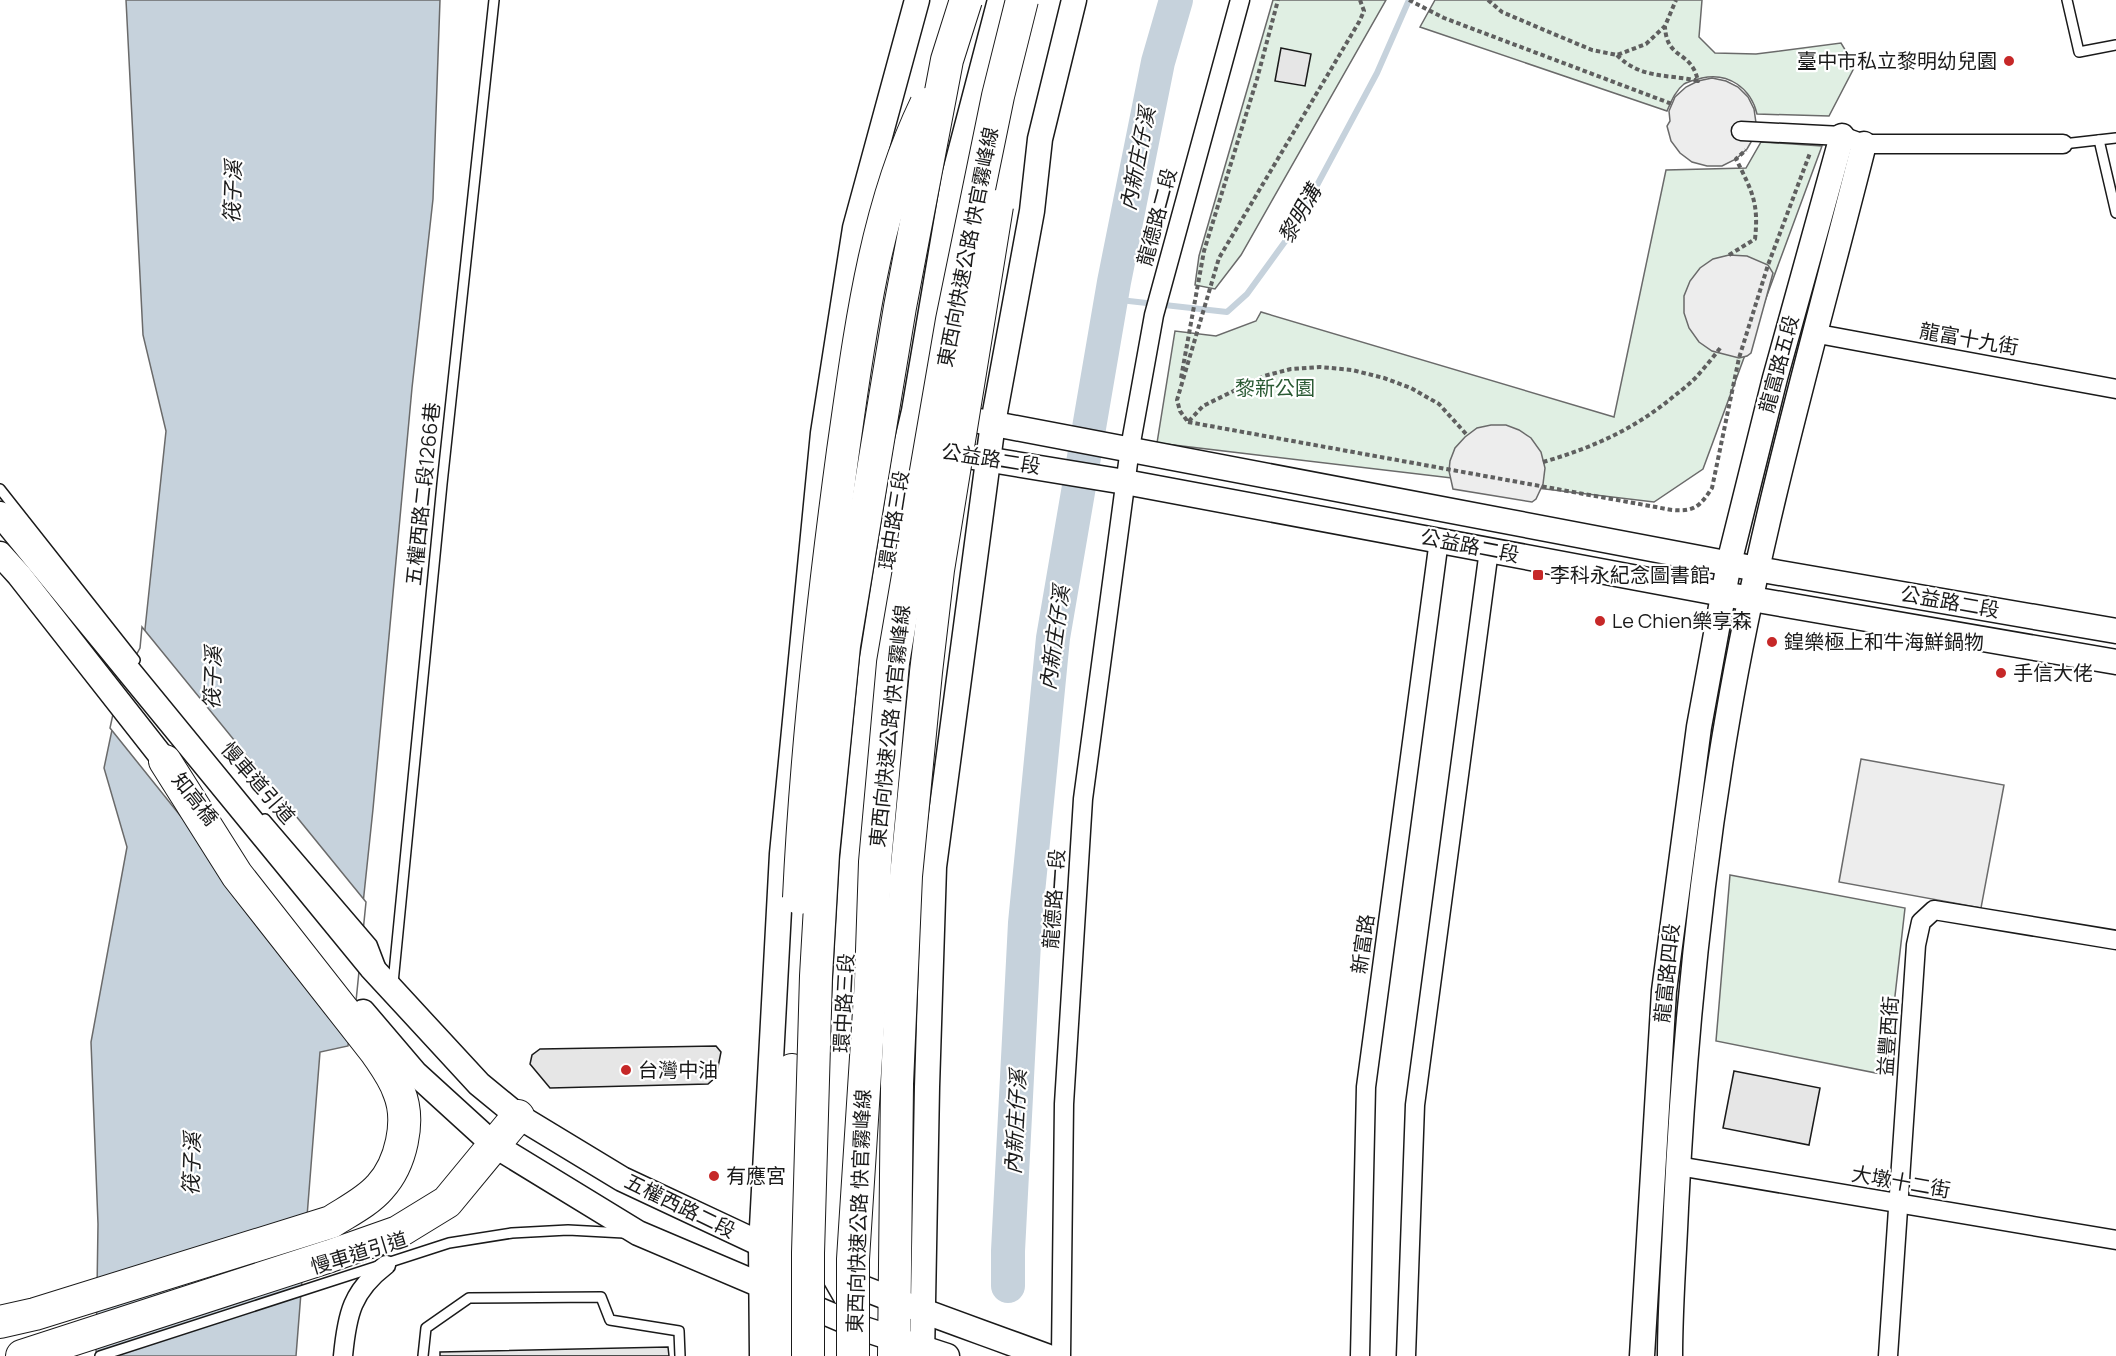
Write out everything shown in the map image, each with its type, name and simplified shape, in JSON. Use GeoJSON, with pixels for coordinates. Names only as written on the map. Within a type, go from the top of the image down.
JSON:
{"type":"FeatureCollection","features":[{"type":"Feature","properties":{"kind":"highway"},"geometry":{"type":"LineString","coordinates":[[808,1356],[808,1253],[816,976],[824,854],[844,646],[900,307],[947,60],[966,0]]}},
{"type":"Feature","properties":{"kind":"highway","name":"東西向快速公路 快官霧峰線"},"geometry":{"type":"LineString","coordinates":[[859,1342],[853,1259],[870,992],[875,862],[893,663],[952,320],[998,96],[1022,0]]}},
{"type":"Feature","properties":{"kind":"highway"},"geometry":{"type":"LineString","coordinates":[[784,1356],[773,1291],[773,1251],[792,1070],[801,853],[808,750],[828,558],[863,308],[892,188],[915,126],[947,60]]}},
{"type":"Feature","properties":{"kind":"highway"},"geometry":{"type":"LineString","coordinates":[[908,1349],[909,1305],[897,1084],[906,876],[935,593],[994,217],[1003,180],[998,96]]}},
{"type":"Feature","properties":{"kind":"highway"},"geometry":{"type":"LineString","coordinates":[[0,1322],[73,1302],[331,1222],[379,1189],[391,1174],[399,1150],[404,1129],[404,1111],[400,1093],[374,1037],[237,875],[165,760]]}},
{"type":"Feature","properties":{"kind":"highway"},"geometry":{"type":"LineString","coordinates":[[22,1356],[398,1232],[447,1202],[518,1116]]}},
{"type":"Feature","properties":{"kind":"street","name":"環中路三段"},"geometry":{"type":"LineString","coordinates":[[907,410],[944,172],[987,0]]}},
{"type":"Feature","properties":{"kind":"street","name":"環中路三段"},"geometry":{"type":"LineString","coordinates":[[820,1356],[820,1310],[827,1274],[826,1087],[838,857],[859,658],[954,176],[1000,0]]}},
{"type":"Feature","properties":{"kind":"street"},"geometry":{"type":"LineString","coordinates":[[909,1305],[934,867],[999,461],[1041,139],[1074,0]]}},
{"type":"Feature","properties":{"kind":"street","name":"龍德路二段"},"geometry":{"type":"LineString","coordinates":[[1130,448],[1154,315],[1240,0]]}},
{"type":"Feature","properties":{"kind":"street"},"geometry":{"type":"LineString","coordinates":[[773,1251],[782,854],[823,433],[855,228],[914,2]]}},
{"type":"Feature","properties":{"kind":"street"},"geometry":{"type":"LineString","coordinates":[[1741,131],[1842,136],[1864,144],[2063,144]]}},
{"type":"Feature","properties":{"kind":"street","name":"龍富路五段"},"geometry":{"type":"LineString","coordinates":[[1723,594],[1775,378],[1842,136]]}},
{"type":"Feature","properties":{"kind":"street","name":"龍富路五段"},"geometry":{"type":"LineString","coordinates":[[1751,598],[1813,333],[1864,144]]}},
{"type":"Feature","properties":{"kind":"street","name":"龍富十九街"},"geometry":{"type":"LineString","coordinates":[[1813,333],[2116,389]]}},
{"type":"Feature","properties":{"kind":"street","name":"公益路二段"},"geometry":{"type":"LineString","coordinates":[[828,399],[1004,425],[1099,442],[1757,569],[2116,631]]}},
{"type":"Feature","properties":{"kind":"street","name":"公益路二段"},"geometry":{"type":"LineString","coordinates":[[823,433],[1096,476],[1723,594],[2116,662]]}},
{"type":"Feature","properties":{"kind":"street","name":"龍德路一段"},"geometry":{"type":"LineString","coordinates":[[1061,1356],[1064,1104],[1083,799],[1130,448]]}},
{"type":"Feature","properties":{"kind":"street"},"geometry":{"type":"LineString","coordinates":[[0,514],[43,555]]}},
{"type":"Feature","properties":{"kind":"street","name":"新富路"},"geometry":{"type":"LineString","coordinates":[[1360,1356],[1366,1086],[1439,540]]}},
{"type":"Feature","properties":{"kind":"street"},"geometry":{"type":"LineString","coordinates":[[1406,1356],[1415,1105],[1489,550]]}},
{"type":"Feature","properties":{"kind":"street","name":"知高橋"},"geometry":{"type":"LineString","coordinates":[[0,554],[20,575],[165,760]]}},
{"type":"Feature","properties":{"kind":"street","name":"知高橋"},"geometry":{"type":"LineString","coordinates":[[43,555],[372,955]]}},
{"type":"Feature","properties":{"kind":"street","name":"龍富路四段"},"geometry":{"type":"LineString","coordinates":[[1642,1356],[1664,991],[1699,727],[1723,594]]}},
{"type":"Feature","properties":{"kind":"street","name":"龍富路四段"},"geometry":{"type":"LineString","coordinates":[[1670,1356],[1678,1166],[1690,995],[1728,716],[1751,598]]}},
{"type":"Feature","properties":{"kind":"street","name":"益豐西街"},"geometry":{"type":"LineString","coordinates":[[1888,1356],[1916,945],[1921,922],[1934,910],[2116,940]]}},
{"type":"Feature","properties":{"kind":"street","name":"五權西路二段"},"geometry":{"type":"LineString","coordinates":[[372,955],[392,992],[479,1084],[518,1116],[622,1179],[773,1251],[827,1274],[1046,1356]]}},
{"type":"Feature","properties":{"kind":"street","name":"五權西路二段"},"geometry":{"type":"LineString","coordinates":[[374,1037],[494,1145],[638,1233],[820,1310],[859,1342],[947,1356]]}},
{"type":"Feature","properties":{"kind":"street","name":"大墩十二街"},"geometry":{"type":"LineString","coordinates":[[1678,1166],[2116,1240]]}},
{"type":"Feature","properties":{"kind":"street"},"geometry":{"type":"LineString","coordinates":[[343,1356],[345,1329],[351,1306],[366,1282],[386,1264]]}},
{"type":"Feature","properties":{"kind":"street"},"geometry":{"type":"LineString","coordinates":[[827,1274],[864,1356]]}},
{"type":"Feature","properties":{"kind":"street"},"geometry":{"type":"LineString","coordinates":[[762,1356],[773,1291]]}},
{"type":"Feature","properties":{"kind":"lane","name":"五權西路二段1266巷"},"geometry":{"type":"LineString","coordinates":[[392,992],[442,484],[494,0]]}},
{"type":"Feature","properties":{"kind":"lane"},"geometry":{"type":"LineString","coordinates":[[2067,0],[2079,52],[2116,45]]}},
{"type":"Feature","properties":{"kind":"lane"},"geometry":{"type":"LineString","coordinates":[[2063,144],[2116,138]]}},
{"type":"Feature","properties":{"kind":"lane"},"geometry":{"type":"LineString","coordinates":[[2099,140],[2116,213]]}},
{"type":"Feature","properties":{"kind":"lane"},"geometry":{"type":"LineString","coordinates":[[0,489],[43,555],[142,669]]}},
{"type":"Feature","properties":{"kind":"lane","name":"慢車道引道"},"geometry":{"type":"LineString","coordinates":[[189,728],[224,772]]}},
{"type":"Feature","properties":{"kind":"lane","name":"慢車道引道"},"geometry":{"type":"LineString","coordinates":[[256,808],[372,955]]}},
{"type":"Feature","properties":{"kind":"lane","name":"慢車道引道"},"geometry":{"type":"LineString","coordinates":[[100,1356],[449,1243],[512,1233],[568,1230],[638,1233]]}},
{"type":"Feature","properties":{"kind":"lane"},"geometry":{"type":"LineString","coordinates":[[423,1356],[426,1328],[469,1298],[601,1297],[610,1320],[679,1331],[680,1356]]}},
{"type":"Feature","properties":{"kind":"path"},"geometry":{"type":"LineString","coordinates":[[1278,0],[1257,79],[1204,251],[1177,400],[1179,411],[1188,423],[1688,511],[1704,501],[1712,488],[1739,358],[1768,265],[1810,153],[1800,152]]}},
{"type":"Feature","properties":{"kind":"path"},"geometry":{"type":"LineString","coordinates":[[1177,400],[1219,258],[1359,22],[1364,11],[1360,0]]}},
{"type":"Feature","properties":{"kind":"path"},"geometry":{"type":"LineString","coordinates":[[1409,0],[1444,18],[1672,104]]}},
{"type":"Feature","properties":{"kind":"path"},"geometry":{"type":"LineString","coordinates":[[1488,0],[1502,12],[1592,50],[1617,55],[1646,44],[1665,26]]}},
{"type":"Feature","properties":{"kind":"path"},"geometry":{"type":"LineString","coordinates":[[1617,55],[1625,64],[1648,74],[1698,81],[1696,70],[1690,61],[1672,50],[1665,39],[1665,26],[1676,0]]}},
{"type":"Feature","properties":{"kind":"path"},"geometry":{"type":"LineString","coordinates":[[1729,255],[1755,239],[1756,204],[1750,184],[1736,159],[1747,149]]}},
{"type":"Feature","properties":{"kind":"path"},"geometry":{"type":"LineString","coordinates":[[1543,462],[1578,452],[1634,425],[1662,406],[1697,377],[1721,347]]}},
{"type":"Feature","properties":{"kind":"path"},"geometry":{"type":"LineString","coordinates":[[1188,423],[1203,406],[1264,376],[1292,369],[1320,367],[1352,370],[1411,388],[1439,404],[1467,435]]}},
{"type":"Feature","properties":{"kind":"green space"},"geometry":{"type":"Polygon","coordinates":[[[1273,0],[1386,0],[1241,255],[1215,289],[1195,285],[1199,256],[1273,0]]]}},
{"type":"Feature","properties":{"kind":"green space"},"geometry":{"type":"Polygon","coordinates":[[[1435,0],[1702,0],[1699,37],[1715,53],[1756,54],[1841,43],[1855,66],[1829,116],[1757,114],[1750,97],[1744,90],[1721,77],[1702,78],[1684,84],[1676,93],[1667,111],[1420,27],[1435,0]]]}},
{"type":"Feature","properties":{"kind":"green space","name":"黎新公園"},"geometry":{"type":"Polygon","coordinates":[[[1761,142],[1822,146],[1703,469],[1654,502],[1157,443],[1175,331],[1216,336],[1256,321],[1261,312],[1614,417],[1666,170],[1746,168],[1761,142]]]}},
{"type":"Feature","properties":{"kind":"green space"},"geometry":{"type":"Polygon","coordinates":[[[1730,875],[1905,908],[1886,1075],[1716,1041],[1730,875]]]}},
{"type":"Feature","properties":{"kind":"shaded area"},"geometry":{"type":"Polygon","coordinates":[[[1712,78],[1738,87],[1748,97],[1754,109],[1756,123],[1754,137],[1747,149],[1736,159],[1722,166],[1707,166],[1692,162],[1680,153],[1671,141],[1667,126],[1670,121],[1669,111],[1675,97],[1686,87],[1712,78]]]}},
{"type":"Feature","properties":{"kind":"shaded area"},"geometry":{"type":"Polygon","coordinates":[[[1729,255],[1747,256],[1768,265],[1773,273],[1751,353],[1739,358],[1712,351],[1699,342],[1689,328],[1684,313],[1684,296],[1690,281],[1700,268],[1713,259],[1729,255]]]}},
{"type":"Feature","properties":{"kind":"shaded area"},"geometry":{"type":"Polygon","coordinates":[[[1506,425],[1519,430],[1531,438],[1541,452],[1545,468],[1543,484],[1536,499],[1532,502],[1453,489],[1449,471],[1455,448],[1477,428],[1506,425]]]}},
{"type":"Feature","properties":{"kind":"shaded area"},"geometry":{"type":"Polygon","coordinates":[[[1861,759],[2004,785],[1981,908],[1839,882],[1861,759]]]}},
{"type":"Feature","properties":{"kind":"water","name":"筏子溪"},"geometry":{"type":"Polygon","coordinates":[[[126,0],[440,0],[433,199],[412,388],[373,809],[348,1046],[320,1052],[296,1356],[96,1356],[98,1224],[91,1042],[127,847],[104,768],[121,687],[143,648],[166,431],[143,335],[126,0]]]}},
{"type":"Feature","properties":{"kind":"pier"},"geometry":{"type":"Polygon","coordinates":[[[142,627],[366,902],[353,1031],[110,728],[119,686],[140,648],[142,627]]]}},
{"type":"Feature","properties":{"kind":"building"},"geometry":{"type":"Polygon","coordinates":[[[1281,48],[1311,54],[1305,86],[1275,81],[1281,48]]]}},
{"type":"Feature","properties":{"kind":"building","name":"台灣中油"},"geometry":{"type":"Polygon","coordinates":[[[716,1046],[721,1052],[716,1077],[708,1084],[550,1088],[530,1064],[532,1055],[540,1049],[716,1046]]]}},
{"type":"Feature","properties":{"kind":"building"},"geometry":{"type":"Polygon","coordinates":[[[1734,1071],[1820,1088],[1809,1145],[1723,1128],[1734,1071]]]}},
{"type":"Feature","properties":{"kind":"building"},"geometry":{"type":"Polygon","coordinates":[[[668,1347],[669,1356],[440,1356],[440,1352],[668,1347]]]}},
{"type":"Feature","properties":{"kind":"waterway","name":"內新庄仔溪"},"geometry":{"type":"LineString","coordinates":[[1008,1286],[1025,923],[1053,638],[1114,282],[1158,62],[1176,0]]}},
{"type":"Feature","properties":{"kind":"waterway","name":"黎明溝"},"geometry":{"type":"LineString","coordinates":[[1111,299],[1227,312],[1247,294],[1292,232],[1377,73],[1409,0]]}},
{"type":"Feature","properties":{"kind":"place","name":"臺中市私立黎明幼兒園"},"geometry":{"type":"Point","coordinates":[2009,61]}},
{"type":"Feature","properties":{"kind":"place","name":"李科永紀念圖書館"},"geometry":{"type":"Point","coordinates":[1538,575]}},
{"type":"Feature","properties":{"kind":"place","name":"Le Chien樂享森"},"geometry":{"type":"Point","coordinates":[1600,621]}},
{"type":"Feature","properties":{"kind":"place","name":"鍠樂極上和牛海鮮鍋物"},"geometry":{"type":"Point","coordinates":[1772,642]}},
{"type":"Feature","properties":{"kind":"place","name":"手信大佬"},"geometry":{"type":"Point","coordinates":[2001,673]}},
{"type":"Feature","properties":{"kind":"place","name":"台灣中油"},"geometry":{"type":"Point","coordinates":[626,1070]}},
{"type":"Feature","properties":{"kind":"place","name":"有應宮"},"geometry":{"type":"Point","coordinates":[714,1176]}}]}
